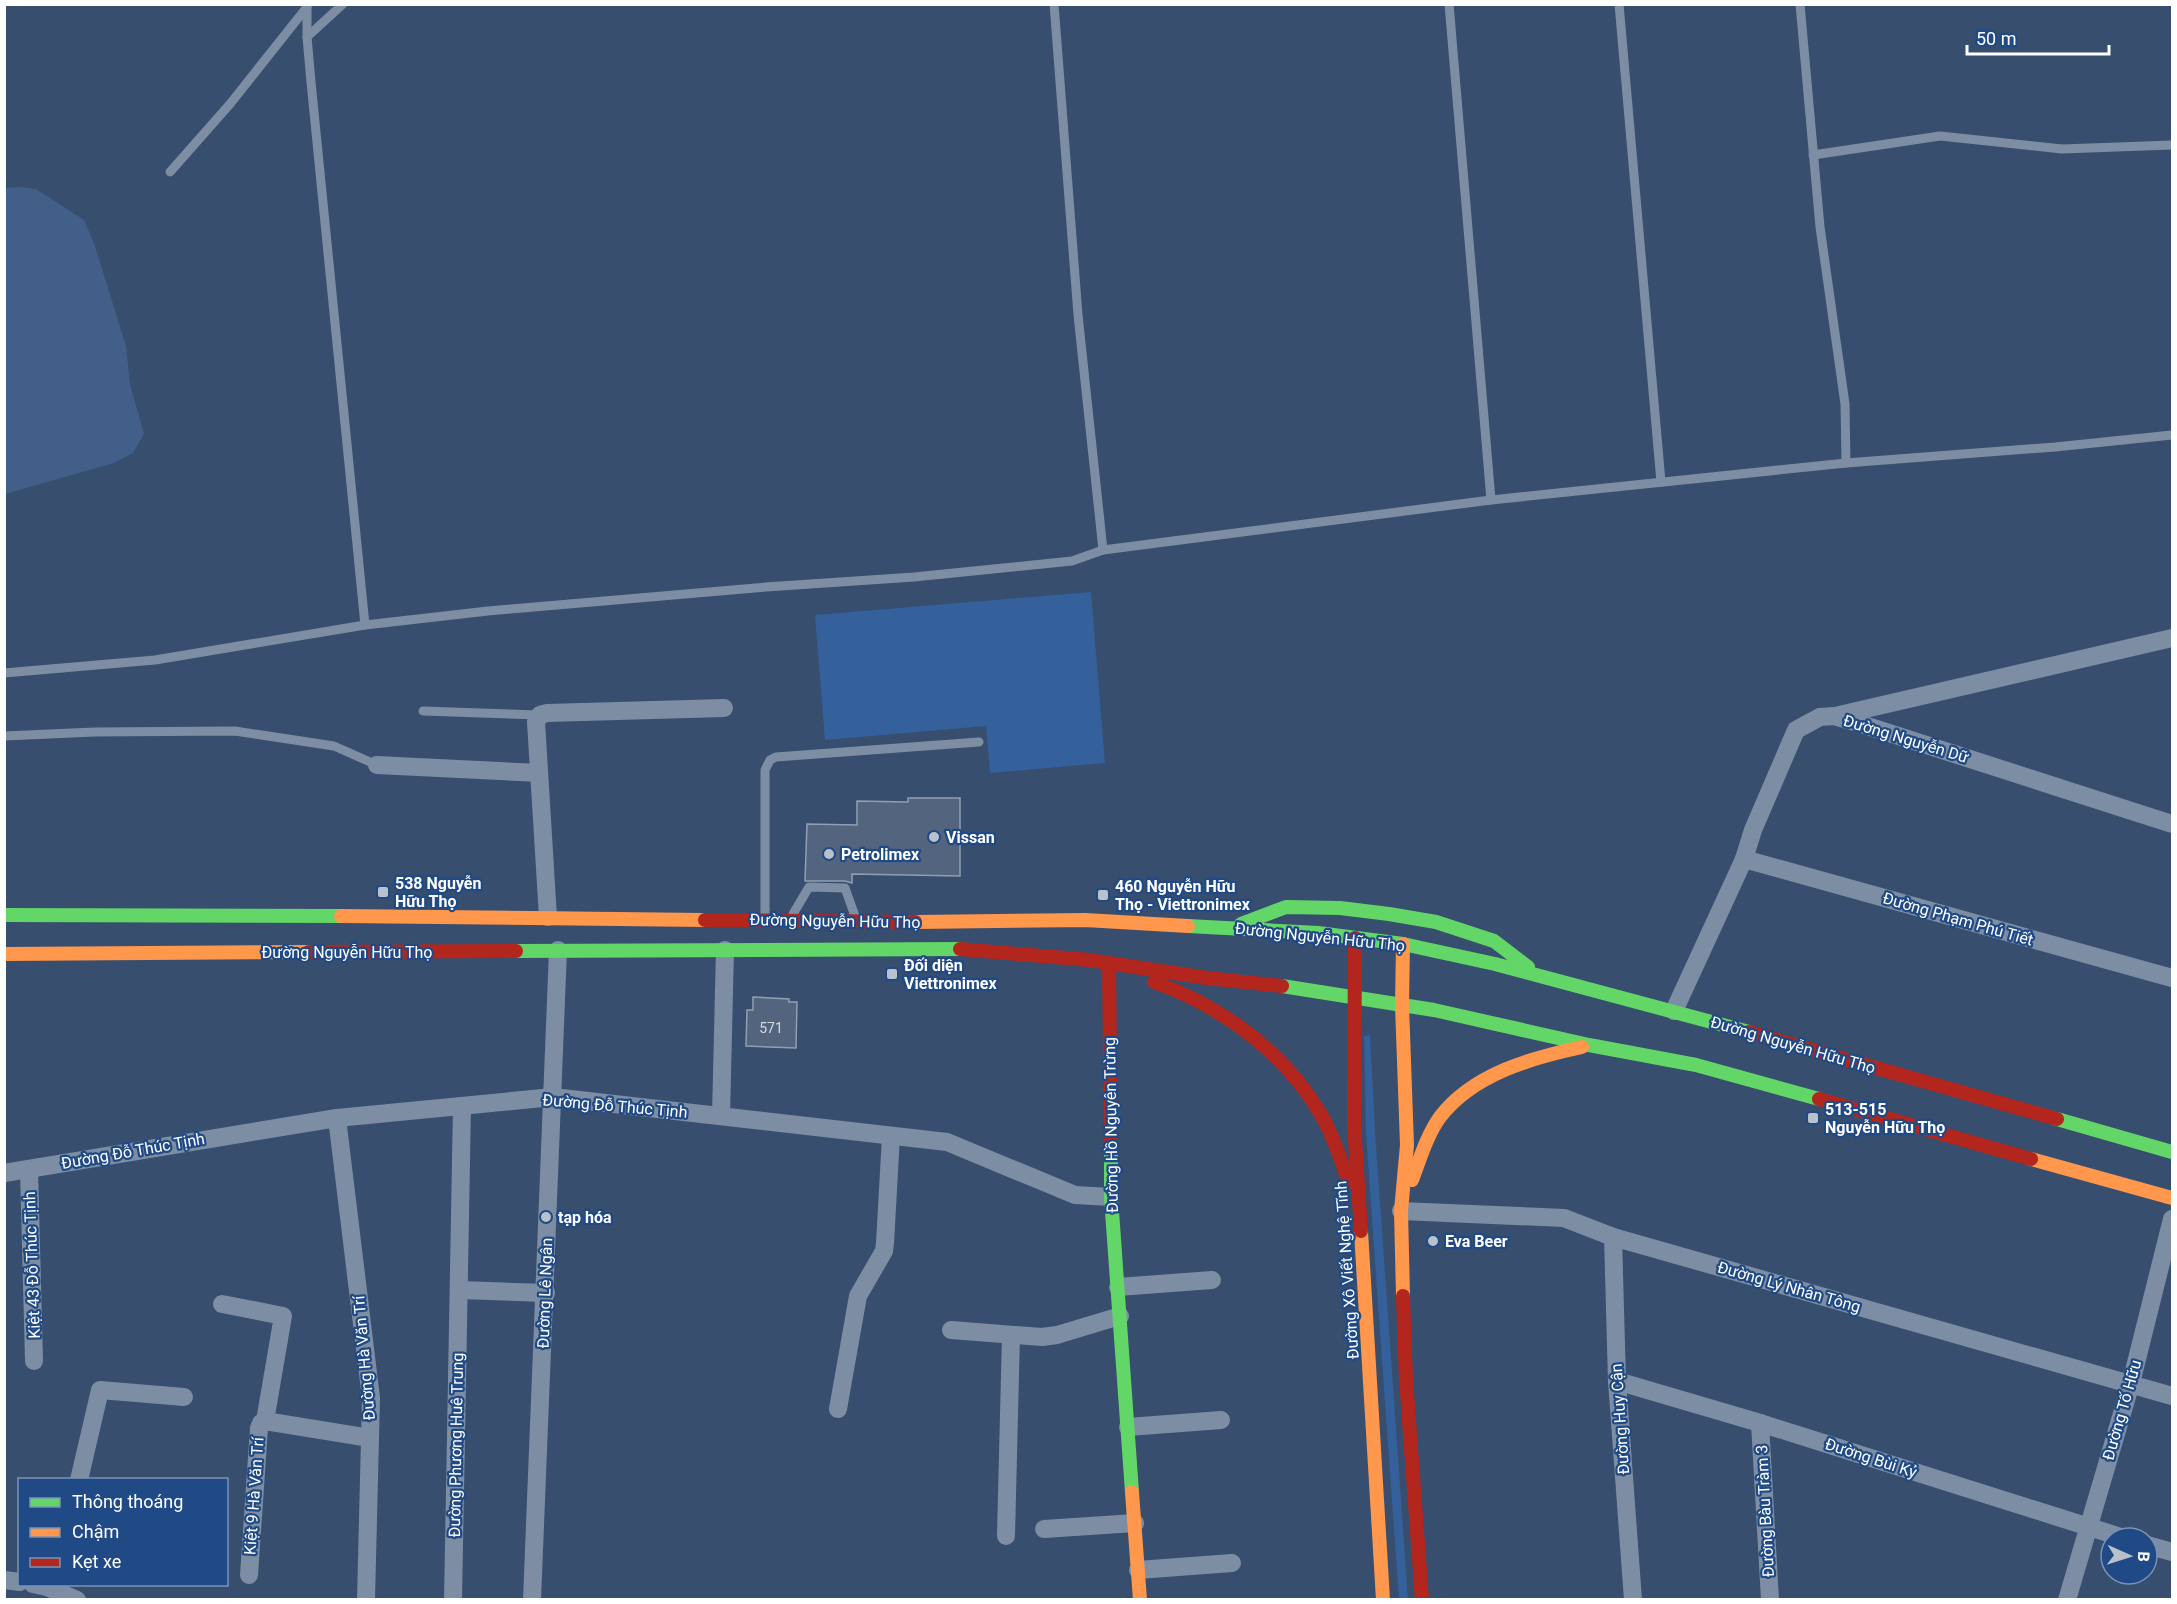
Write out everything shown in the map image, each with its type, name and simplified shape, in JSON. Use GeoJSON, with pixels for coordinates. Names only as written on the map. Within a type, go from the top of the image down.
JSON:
{"type":"FeatureCollection","features":[{"type":"Feature","properties":{"kind":"main road"},"geometry":{"type":"LineString","coordinates":[[1231,927],[1286,907],[1340,908],[1389,914],[1436,922],[1494,941],[1540,976]]}},
{"type":"Feature","properties":{"kind":"main road","name":"Đường Nguyễn Hữu Thọ"},"geometry":{"type":"LineString","coordinates":[[4,915],[152,914],[856,921],[1085,920],[1231,927],[1355,938],[1403,944],[1540,976],[1674,1011],[2172,1152]]}},
{"type":"Feature","properties":{"kind":"main road","name":"Đường Xô Viết Nghệ Tĩnh"},"geometry":{"type":"LineString","coordinates":[[1355,938],[1354,1126],[1371,1361],[1383,1599]]}},
{"type":"Feature","properties":{"kind":"main road"},"geometry":{"type":"LineString","coordinates":[[1403,944],[1402,1005],[1407,1145],[1401,1211],[1406,1379],[1422,1599]]}},
{"type":"Feature","properties":{"kind":"main road","name":"Đường Nguyễn Hữu Thọ"},"geometry":{"type":"LineString","coordinates":[[4,954],[963,949],[1009,952],[1275,985],[1434,1010],[1588,1045],[1696,1065],[2172,1198]]}},
{"type":"Feature","properties":{"kind":"main road"},"geometry":{"type":"LineString","coordinates":[[1109,964],[1195,998],[1229,1018],[1253,1037],[1290,1074],[1319,1112],[1360,1208]]}},
{"type":"Feature","properties":{"kind":"main road","name":"Đường Hồ Nguyên Trừng"},"geometry":{"type":"LineString","coordinates":[[1109,964],[1111,1197],[1140,1599]]}},
{"type":"Feature","properties":{"kind":"main road"},"geometry":{"type":"LineString","coordinates":[[1401,1211],[1439,1119],[1455,1100],[1507,1069],[1537,1057],[1588,1045]]}},
{"type":"Feature","properties":{"kind":"street"},"geometry":{"type":"LineString","coordinates":[[1834,716],[2172,638]]}},
{"type":"Feature","properties":{"kind":"street"},"geometry":{"type":"LineString","coordinates":[[548,917],[536,722],[540,715],[724,708]]}},
{"type":"Feature","properties":{"kind":"street","name":"Đường Nguyễn Dữ"},"geometry":{"type":"LineString","coordinates":[[1674,1011],[1744,859],[1796,730],[1820,717],[1834,716],[2172,824]]}},
{"type":"Feature","properties":{"kind":"street"},"geometry":{"type":"LineString","coordinates":[[377,765],[539,772]]}},
{"type":"Feature","properties":{"kind":"street","name":"Đường Phạm Phú Tiết"},"geometry":{"type":"LineString","coordinates":[[1744,859],[2172,978]]}},
{"type":"Feature","properties":{"kind":"street","name":"Đường Lê Ngân"},"geometry":{"type":"LineString","coordinates":[[532,1599],[558,950]]}},
{"type":"Feature","properties":{"kind":"street"},"geometry":{"type":"LineString","coordinates":[[721,1116],[724,950]]}},
{"type":"Feature","properties":{"kind":"street","name":"Đường Đỗ Thúc Tịnh"},"geometry":{"type":"LineString","coordinates":[[4,1173],[337,1118],[553,1097],[947,1142],[1075,1195],[1111,1197]]}},
{"type":"Feature","properties":{"kind":"street","name":"Đường Phương Huê Trung"},"geometry":{"type":"LineString","coordinates":[[453,1599],[462,1106]]}},
{"type":"Feature","properties":{"kind":"street","name":"Đường Hà Văn Trí"},"geometry":{"type":"LineString","coordinates":[[337,1118],[371,1398],[366,1599]]}},
{"type":"Feature","properties":{"kind":"street"},"geometry":{"type":"LineString","coordinates":[[838,1409],[858,1296],[884,1251],[891,1136]]}},
{"type":"Feature","properties":{"kind":"street","name":"Kiệt 43 Đỗ Thúc Tịnh"},"geometry":{"type":"LineString","coordinates":[[29,1169],[34,1361]]}},
{"type":"Feature","properties":{"kind":"street","name":"Đường Lý Nhân Tông"},"geometry":{"type":"LineString","coordinates":[[1401,1211],[1564,1218],[1613,1237],[2172,1396]]}},
{"type":"Feature","properties":{"kind":"street","name":"Đường Tố Hữu"},"geometry":{"type":"LineString","coordinates":[[2067,1599],[2131,1383],[2172,1219]]}},
{"type":"Feature","properties":{"kind":"street","name":"Đường Huy Cận"},"geometry":{"type":"LineString","coordinates":[[1613,1237],[1617,1381],[1633,1599]]}},
{"type":"Feature","properties":{"kind":"street"},"geometry":{"type":"LineString","coordinates":[[1118,1287],[1212,1280]]}},
{"type":"Feature","properties":{"kind":"street"},"geometry":{"type":"LineString","coordinates":[[460,1290],[546,1293]]}},
{"type":"Feature","properties":{"kind":"street","name":"Kiệt 9 Hà Văn Trí"},"geometry":{"type":"LineString","coordinates":[[222,1304],[283,1316],[266,1421]]}},
{"type":"Feature","properties":{"kind":"street"},"geometry":{"type":"LineString","coordinates":[[951,1330],[1042,1337],[1057,1335],[1120,1316]]}},
{"type":"Feature","properties":{"kind":"street"},"geometry":{"type":"LineString","coordinates":[[1006,1536],[1011,1335]]}},
{"type":"Feature","properties":{"kind":"street","name":"Đường Bùi Kỷ"},"geometry":{"type":"LineString","coordinates":[[1617,1381],[1760,1423],[2099,1531]]}},
{"type":"Feature","properties":{"kind":"street"},"geometry":{"type":"LineString","coordinates":[[78,1478],[100,1390],[184,1397]]}},
{"type":"Feature","properties":{"kind":"street"},"geometry":{"type":"LineString","coordinates":[[1128,1427],[1221,1420]]}},
{"type":"Feature","properties":{"kind":"street","name":"Kiệt 9 Hà Văn Trí"},"geometry":{"type":"LineString","coordinates":[[249,1575],[261,1423],[266,1421],[370,1438]]}},
{"type":"Feature","properties":{"kind":"street","name":"Đường Bàu Tràm 3"},"geometry":{"type":"LineString","coordinates":[[1760,1423],[1770,1599]]}},
{"type":"Feature","properties":{"kind":"street"},"geometry":{"type":"LineString","coordinates":[[1044,1529],[1135,1522]]}},
{"type":"Feature","properties":{"kind":"street"},"geometry":{"type":"LineString","coordinates":[[1138,1570],[1232,1563]]}},
{"type":"Feature","properties":{"kind":"street"},"geometry":{"type":"LineString","coordinates":[[44,1586],[77,1599]]}},
{"type":"Feature","properties":{"kind":"lane"},"geometry":{"type":"LineString","coordinates":[[307,37],[343,4]]}},
{"type":"Feature","properties":{"kind":"lane"},"geometry":{"type":"LineString","coordinates":[[1054,4],[1078,315],[1102,550]]}},
{"type":"Feature","properties":{"kind":"lane"},"geometry":{"type":"LineString","coordinates":[[1449,4],[1491,500]]}},
{"type":"Feature","properties":{"kind":"lane"},"geometry":{"type":"LineString","coordinates":[[1618,4],[1661,482]]}},
{"type":"Feature","properties":{"kind":"lane"},"geometry":{"type":"LineString","coordinates":[[1800,4],[1820,226],[1845,404],[1846,463]]}},
{"type":"Feature","properties":{"kind":"lane"},"geometry":{"type":"LineString","coordinates":[[307,6],[307,37],[365,625]]}},
{"type":"Feature","properties":{"kind":"lane"},"geometry":{"type":"LineString","coordinates":[[170,172],[230,104],[307,6]]}},
{"type":"Feature","properties":{"kind":"lane"},"geometry":{"type":"LineString","coordinates":[[1813,155],[1940,136],[2062,149],[2172,145]]}},
{"type":"Feature","properties":{"kind":"lane"},"geometry":{"type":"LineString","coordinates":[[4,673],[155,660],[365,625],[488,611],[766,587],[914,577],[1072,561],[1102,550],[1491,500],[1846,463],[2055,447],[2172,435]]}},
{"type":"Feature","properties":{"kind":"lane"},"geometry":{"type":"LineString","coordinates":[[423,711],[540,715]]}},
{"type":"Feature","properties":{"kind":"lane"},"geometry":{"type":"LineString","coordinates":[[4,736],[235,730],[334,746],[377,765]]}},
{"type":"Feature","properties":{"kind":"lane"},"geometry":{"type":"LineString","coordinates":[[765,920],[764,792],[765,770],[770,760],[776,757],[979,742]]}},
{"type":"Feature","properties":{"kind":"lane"},"geometry":{"type":"LineString","coordinates":[[789,920],[809,887],[845,888],[856,921]]}},
{"type":"Feature","properties":{"kind":"shaded area"},"geometry":{"type":"Polygon","coordinates":[[[5,188],[36,189],[84,220],[94,243],[126,346],[130,384],[144,434],[133,453],[114,463],[5,494],[5,188]]]}},
{"type":"Feature","properties":{"kind":"shaded area"},"geometry":{"type":"Polygon","coordinates":[[[1091,592],[1105,763],[990,773],[986,726],[825,740],[815,615],[1091,592]]]}},
{"type":"Feature","properties":{"kind":"shaded area"},"geometry":{"type":"Polygon","coordinates":[[[1370,1035],[1408,1599],[1399,1599],[1366,1134],[1364,1036],[1370,1035]]]}},
{"type":"Feature","properties":{"kind":"building"},"geometry":{"type":"Polygon","coordinates":[[[908,798],[960,798],[960,876],[852,874],[852,883],[805,881],[807,824],[857,825],[857,801],[908,802],[908,798]]]}},
{"type":"Feature","properties":{"kind":"building"},"geometry":{"type":"Polygon","coordinates":[[[753,997],[789,999],[789,1002],[797,1002],[796,1048],[746,1046],[747,1010],[753,1010],[753,997]]]}},
{"type":"Feature","properties":{"kind":"traffic: fast"},"geometry":{"type":"LineString","coordinates":[[1241,924],[1286,907],[1340,908],[1389,914],[1436,922],[1494,941],[1528,967]]}},
{"type":"Feature","properties":{"kind":"traffic: fast"},"geometry":{"type":"LineString","coordinates":[[4,915],[341,916]]}},
{"type":"Feature","properties":{"kind":"traffic: fast"},"geometry":{"type":"LineString","coordinates":[[1188,926],[1318,933],[1403,944],[1495,964],[1749,1032]]}},
{"type":"Feature","properties":{"kind":"traffic: fast"},"geometry":{"type":"LineString","coordinates":[[516,951],[960,949]]}},
{"type":"Feature","properties":{"kind":"traffic: fast"},"geometry":{"type":"LineString","coordinates":[[1282,986],[1434,1010],[1589,1045],[1696,1065],[1819,1099]]}},
{"type":"Feature","properties":{"kind":"traffic: fast"},"geometry":{"type":"LineString","coordinates":[[2057,1119],[2172,1152]]}},
{"type":"Feature","properties":{"kind":"traffic: fast"},"geometry":{"type":"LineString","coordinates":[[1111,1147],[1111,1197],[1132,1492]]}},
{"type":"Feature","properties":{"kind":"traffic: slow"},"geometry":{"type":"LineString","coordinates":[[341,916],[705,920]]}},
{"type":"Feature","properties":{"kind":"traffic: slow"},"geometry":{"type":"LineString","coordinates":[[915,922],[1085,920],[1188,926]]}},
{"type":"Feature","properties":{"kind":"traffic: slow"},"geometry":{"type":"LineString","coordinates":[[1403,944],[1402,1005],[1407,1145],[1401,1211],[1403,1296]]}},
{"type":"Feature","properties":{"kind":"traffic: slow"},"geometry":{"type":"LineString","coordinates":[[4,954],[309,952]]}},
{"type":"Feature","properties":{"kind":"traffic: slow"},"geometry":{"type":"LineString","coordinates":[[1412,1180],[1435,1124],[1453,1102],[1469,1089],[1504,1070],[1582,1047]]}},
{"type":"Feature","properties":{"kind":"traffic: slow"},"geometry":{"type":"LineString","coordinates":[[2031,1159],[2172,1198]]}},
{"type":"Feature","properties":{"kind":"traffic: slow"},"geometry":{"type":"LineString","coordinates":[[1361,1231],[1383,1600]]}},
{"type":"Feature","properties":{"kind":"traffic: slow"},"geometry":{"type":"LineString","coordinates":[[1132,1492],[1140,1600]]}},
{"type":"Feature","properties":{"kind":"traffic: jam"},"geometry":{"type":"LineString","coordinates":[[705,920],[915,922]]}},
{"type":"Feature","properties":{"kind":"traffic: jam"},"geometry":{"type":"LineString","coordinates":[[1355,938],[1354,1126],[1361,1231]]}},
{"type":"Feature","properties":{"kind":"traffic: jam"},"geometry":{"type":"LineString","coordinates":[[960,949],[1089,960],[1207,978],[1282,986]]}},
{"type":"Feature","properties":{"kind":"traffic: jam"},"geometry":{"type":"LineString","coordinates":[[309,952],[516,951]]}},
{"type":"Feature","properties":{"kind":"traffic: jam"},"geometry":{"type":"LineString","coordinates":[[1109,964],[1111,1147]]}},
{"type":"Feature","properties":{"kind":"traffic: jam"},"geometry":{"type":"LineString","coordinates":[[1154,982],[1204,1004],[1228,1019],[1272,1053],[1291,1073],[1323,1118],[1349,1182]]}},
{"type":"Feature","properties":{"kind":"traffic: jam"},"geometry":{"type":"LineString","coordinates":[[1749,1032],[2057,1119]]}},
{"type":"Feature","properties":{"kind":"traffic: jam"},"geometry":{"type":"LineString","coordinates":[[1819,1099],[2031,1159]]}},
{"type":"Feature","properties":{"kind":"traffic: jam"},"geometry":{"type":"LineString","coordinates":[[1403,1296],[1406,1379],[1422,1600]]}},
{"type":"Feature","properties":{"kind":"place","name":"Vissan"},"geometry":{"type":"Point","coordinates":[934,837]}},
{"type":"Feature","properties":{"kind":"place","name":"Petrolimex"},"geometry":{"type":"Point","coordinates":[829,854]}},
{"type":"Feature","properties":{"kind":"place","name":"538 Nguyễn Hữu Thọ"},"geometry":{"type":"Point","coordinates":[383,892]}},
{"type":"Feature","properties":{"kind":"place","name":"460 Nguyễn Hữu Thọ - Viettronimex"},"geometry":{"type":"Point","coordinates":[1103,895]}},
{"type":"Feature","properties":{"kind":"place","name":"Đối diện Viettronimex"},"geometry":{"type":"Point","coordinates":[892,974]}},
{"type":"Feature","properties":{"kind":"place","name":"513-515 Nguyễn Hữu Thọ"},"geometry":{"type":"Point","coordinates":[1813,1118]}},
{"type":"Feature","properties":{"kind":"place","name":"tạp hóa"},"geometry":{"type":"Point","coordinates":[546,1217]}},
{"type":"Feature","properties":{"kind":"place","name":"Eva Beer"},"geometry":{"type":"Point","coordinates":[1433,1241]}}]}
